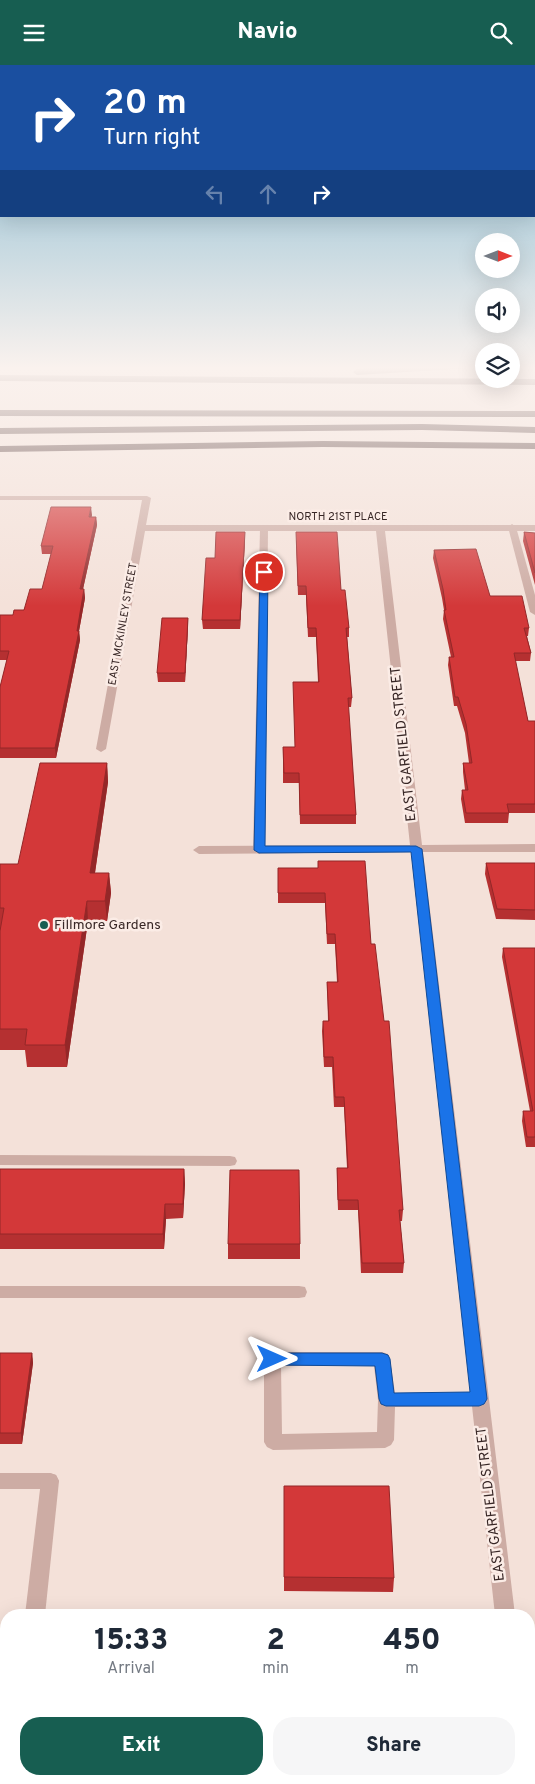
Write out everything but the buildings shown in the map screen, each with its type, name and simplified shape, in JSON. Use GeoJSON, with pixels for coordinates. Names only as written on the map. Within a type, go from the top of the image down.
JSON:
{"type":"FeatureCollection","features":[{"type":"Feature","properties":{"kind":"highway"},"geometry":{"type":"LineString","coordinates":[[0,449],[180,446]]}},
{"type":"Feature","properties":{"kind":"street","name":"EAST MCKINLEY STREET"},"geometry":{"type":"LineString","coordinates":[[0,498],[147,498],[100,749]]}},
{"type":"Feature","properties":{"kind":"street"},"geometry":{"type":"LineString","coordinates":[[512,527],[535,612]]}},
{"type":"Feature","properties":{"kind":"street","name":"NORTH 21ST PLACE"},"geometry":{"type":"LineString","coordinates":[[141,528],[535,527]]}},
{"type":"Feature","properties":{"kind":"street"},"geometry":{"type":"LineString","coordinates":[[259,850],[264,528]]}},
{"type":"Feature","properties":{"kind":"street","name":"EAST GARFIELD STREET"},"geometry":{"type":"LineString","coordinates":[[380,528],[504,1609]]}},
{"type":"Feature","properties":{"kind":"street"},"geometry":{"type":"LineString","coordinates":[[200,850],[535,848]]}},
{"type":"Feature","properties":{"kind":"street"},"geometry":{"type":"LineString","coordinates":[[0,1159],[230,1161]]}},
{"type":"Feature","properties":{"kind":"street"},"geometry":{"type":"LineString","coordinates":[[0,1292],[299,1292]]}},
{"type":"Feature","properties":{"kind":"street"},"geometry":{"type":"LineString","coordinates":[[272,1359],[382,1359],[386,1399],[385,1440],[273,1442],[272,1359]]}},
{"type":"Feature","properties":{"kind":"street"},"geometry":{"type":"LineString","coordinates":[[386,1399],[479,1399]]}},
{"type":"Feature","properties":{"kind":"street"},"geometry":{"type":"LineString","coordinates":[[0,1481],[50,1481],[36,1609]]}},
{"type":"Feature","properties":{"kind":"place","name":"Fillmore Gardens"},"geometry":{"type":"Point","coordinates":[44,925]}},
{"type":"Feature","properties":{"kind":"route"},"geometry":{"type":"LineString","coordinates":[[264,572],[259,850],[416,849],[479,1399],[386,1399],[382,1359],[272,1359]]}}]}
